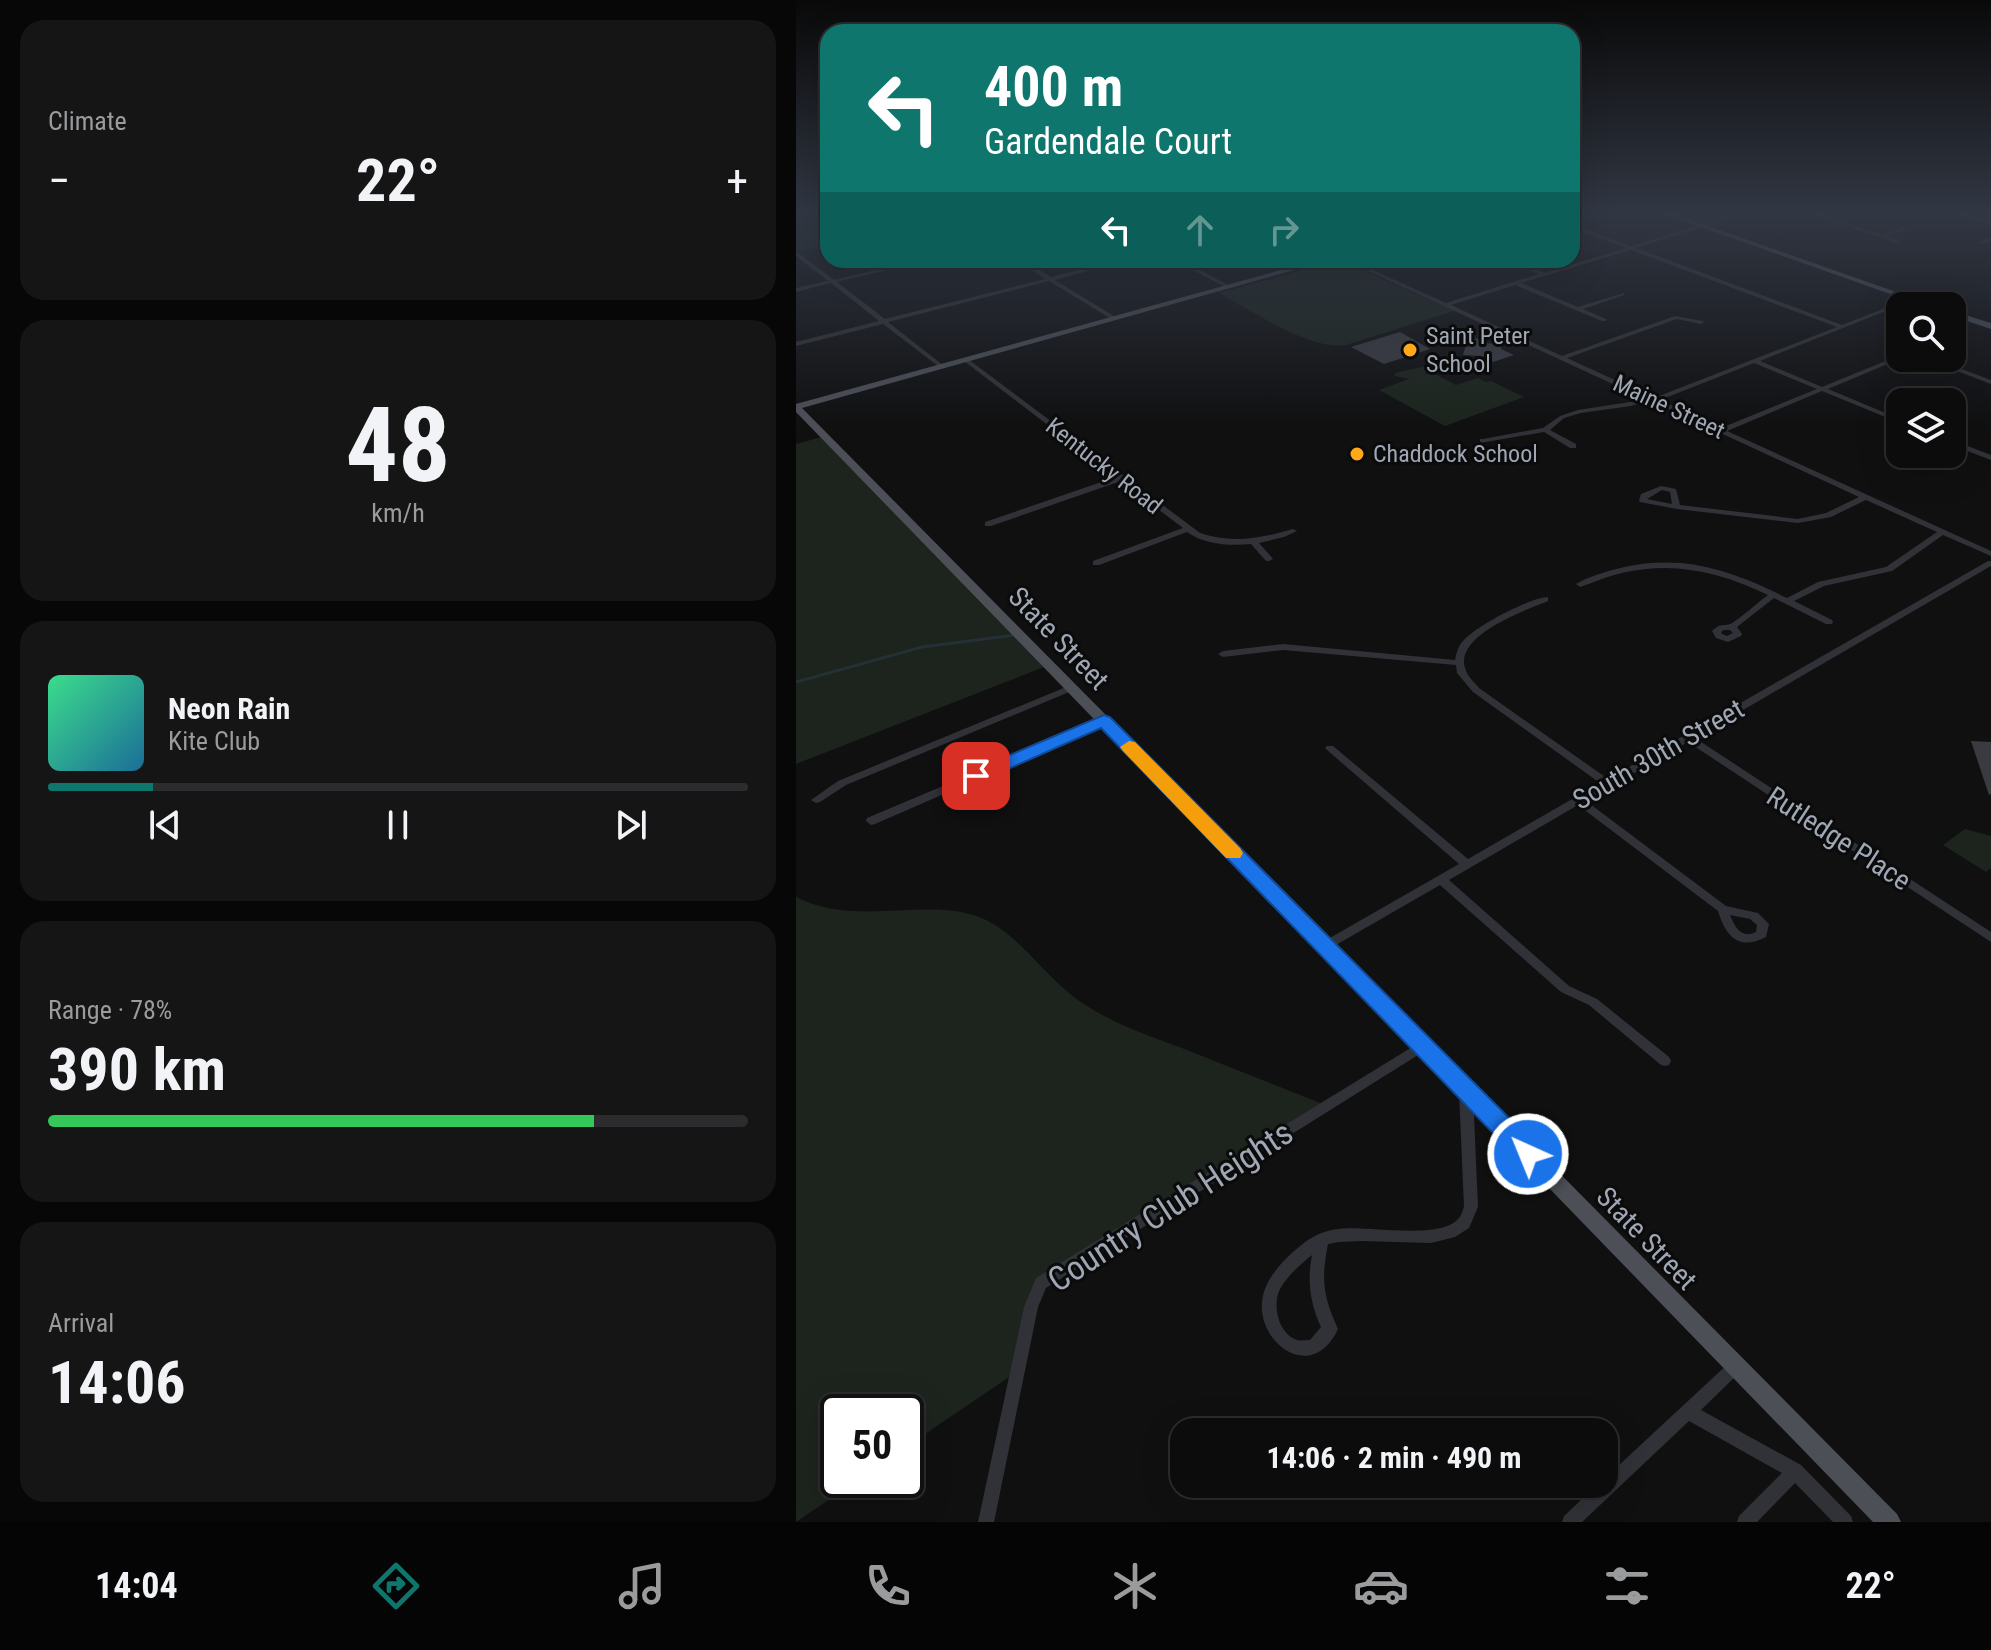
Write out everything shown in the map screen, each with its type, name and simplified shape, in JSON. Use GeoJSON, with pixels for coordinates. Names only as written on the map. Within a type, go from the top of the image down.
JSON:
{"type":"FeatureCollection","features":[{"type":"Feature","properties":{"kind":"main road"},"geometry":{"type":"LineString","coordinates":[[796,407],[1240,284]]}},
{"type":"Feature","properties":{"kind":"main road"},"geometry":{"type":"LineString","coordinates":[[1870,284],[1893,292]]}},
{"type":"Feature","properties":{"kind":"main road"},"geometry":{"type":"LineString","coordinates":[[1966,317],[1988,323]]}},
{"type":"Feature","properties":{"kind":"main road","name":"State Street"},"geometry":{"type":"LineString","coordinates":[[796,407],[1889,1522]]}},
{"type":"Feature","properties":{"kind":"street"},"geometry":{"type":"LineString","coordinates":[[796,290],[822,284]]}},
{"type":"Feature","properties":{"kind":"street"},"geometry":{"type":"LineString","coordinates":[[839,284],[942,367]]}},
{"type":"Feature","properties":{"kind":"street"},"geometry":{"type":"LineString","coordinates":[[796,344],[1030,284]]}},
{"type":"Feature","properties":{"kind":"street"},"geometry":{"type":"LineString","coordinates":[[1058,284],[1115,319]]}},
{"type":"Feature","properties":{"kind":"street"},"geometry":{"type":"LineString","coordinates":[[1223,284],[1229,287]]}},
{"type":"Feature","properties":{"kind":"street","name":"Maine Street"},"geometry":{"type":"LineString","coordinates":[[1399,284],[1991,554]]}},
{"type":"Feature","properties":{"kind":"street"},"geometry":{"type":"LineString","coordinates":[[1445,305],[1512,284]]}},
{"type":"Feature","properties":{"kind":"street"},"geometry":{"type":"LineString","coordinates":[[1517,284],[1604,320]]}},
{"type":"Feature","properties":{"kind":"street"},"geometry":{"type":"LineString","coordinates":[[1727,284],[1843,327]]}},
{"type":"Feature","properties":{"kind":"street"},"geometry":{"type":"LineString","coordinates":[[1577,309],[1622,294]]}},
{"type":"Feature","properties":{"kind":"street"},"geometry":{"type":"LineString","coordinates":[[1483,441],[1545,430],[1569,414],[1652,399],[1886,310]]}},
{"type":"Feature","properties":{"kind":"street"},"geometry":{"type":"LineString","coordinates":[[1562,358],[1677,317],[1701,322]]}},
{"type":"Feature","properties":{"kind":"street","name":"Kentucky Road"},"geometry":{"type":"LineString","coordinates":[[966,360],[1187,529],[1221,542],[1254,542],[1293,531]]}},
{"type":"Feature","properties":{"kind":"street"},"geometry":{"type":"LineString","coordinates":[[1754,361],[1886,415]]}},
{"type":"Feature","properties":{"kind":"street"},"geometry":{"type":"LineString","coordinates":[[1721,431],[1886,363]]}},
{"type":"Feature","properties":{"kind":"street"},"geometry":{"type":"LineString","coordinates":[[1964,372],[1991,382]]}},
{"type":"Feature","properties":{"kind":"street"},"geometry":{"type":"LineString","coordinates":[[1545,430],[1573,446]]}},
{"type":"Feature","properties":{"kind":"street"},"geometry":{"type":"LineString","coordinates":[[1966,448],[1991,458]]}},
{"type":"Feature","properties":{"kind":"street"},"geometry":{"type":"LineString","coordinates":[[988,524],[1121,478]]}},
{"type":"Feature","properties":{"kind":"street"},"geometry":{"type":"LineString","coordinates":[[1677,507],[1798,521],[1828,515],[1865,497]]}},
{"type":"Feature","properties":{"kind":"street"},"geometry":{"type":"LineString","coordinates":[[1096,563],[1187,529]]}},
{"type":"Feature","properties":{"kind":"street"},"geometry":{"type":"LineString","coordinates":[[1787,601],[1821,584],[1889,569],[1943,532]]}},
{"type":"Feature","properties":{"kind":"street"},"geometry":{"type":"LineString","coordinates":[[1254,542],[1269,559]]}},
{"type":"Feature","properties":{"kind":"street"},"geometry":{"type":"LineString","coordinates":[[1580,584],[1628,567],[1685,563],[1724,573],[1829,622]]}},
{"type":"Feature","properties":{"kind":"street","name":"South 30th Street"},"geometry":{"type":"LineString","coordinates":[[1325,946],[1991,563]]}},
{"type":"Feature","properties":{"kind":"street"},"geometry":{"type":"LineString","coordinates":[[1732,627],[1773,595]]}},
{"type":"Feature","properties":{"kind":"street"},"geometry":{"type":"LineString","coordinates":[[1545,599],[1476,632],[1464,644],[1459,663],[1464,677],[1476,690],[1607,783]]}},
{"type":"Feature","properties":{"kind":"street"},"geometry":{"type":"LineString","coordinates":[[1223,654],[1283,647],[1459,663]]}},
{"type":"Feature","properties":{"kind":"street"},"geometry":{"type":"LineString","coordinates":[[816,800],[842,783],[1071,688]]}},
{"type":"Feature","properties":{"kind":"street"},"geometry":{"type":"LineString","coordinates":[[871,821],[1104,721]]}},
{"type":"Feature","properties":{"kind":"street","name":"Rutledge Place"},"geometry":{"type":"LineString","coordinates":[[1687,737],[1991,938]]}},
{"type":"Feature","properties":{"kind":"street"},"geometry":{"type":"LineString","coordinates":[[1330,748],[1467,864]]}},
{"type":"Feature","properties":{"kind":"street"},"geometry":{"type":"LineString","coordinates":[[1578,800],[1723,909]]}},
{"type":"Feature","properties":{"kind":"street"},"geometry":{"type":"LineString","coordinates":[[1441,879],[1565,989],[1593,1002],[1665,1061]]}},
{"type":"Feature","properties":{"kind":"street","name":"Country Club Heights"},"geometry":{"type":"LineString","coordinates":[[986,1522],[1031,1307],[1041,1283],[1422,1046]]}},
{"type":"Feature","properties":{"kind":"street"},"geometry":{"type":"LineString","coordinates":[[1322,1239],[1315,1275],[1317,1302],[1330,1329],[1314,1347],[1296,1348],[1276,1333],[1268,1308],[1272,1288],[1296,1261],[1322,1239],[1361,1232],[1436,1237],[1458,1231],[1466,1223],[1471,1207],[1466,1090]]}},
{"type":"Feature","properties":{"kind":"street"},"geometry":{"type":"LineString","coordinates":[[1570,1522],[1736,1366]]}},
{"type":"Feature","properties":{"kind":"street"},"geometry":{"type":"LineString","coordinates":[[1689,1412],[1795,1471],[1845,1522]]}},
{"type":"Feature","properties":{"kind":"street"},"geometry":{"type":"LineString","coordinates":[[1745,1522],[1795,1471]]}},
{"type":"Feature","properties":{"kind":"shaded area"},"geometry":{"type":"Polygon","coordinates":[[[1252,284],[1394,284],[1454,311],[1346,345],[1332,345],[1298,336],[1219,293],[1252,284]]]}},
{"type":"Feature","properties":{"kind":"shaded area"},"geometry":{"type":"Polygon","coordinates":[[[1427,366],[1436,368],[1423,375],[1431,372],[1456,385],[1478,378],[1524,397],[1445,426],[1379,390],[1409,379],[1395,376],[1395,373],[1427,366]]]}},
{"type":"Feature","properties":{"kind":"shaded area"},"geometry":{"type":"Polygon","coordinates":[[[825,436],[1049,665],[796,764],[796,444],[825,436]]]}},
{"type":"Feature","properties":{"kind":"shaded area"},"geometry":{"type":"Polygon","coordinates":[[[1965,829],[1991,836],[1991,868],[1986,872],[1943,845],[1965,829]]]}},
{"type":"Feature","properties":{"kind":"shaded area"},"geometry":{"type":"Polygon","coordinates":[[[796,897],[820,906],[845,910],[942,910],[986,920],[1012,938],[1074,997],[1099,1013],[1136,1031],[1328,1106],[1041,1283],[1018,1371],[924,1435],[924,1394],[820,1394],[820,1498],[831,1498],[796,1522],[796,897]]]}},
{"type":"Feature","properties":{"kind":"building","name":"Saint Peter School"},"geometry":{"type":"Polygon","coordinates":[[[1400,332],[1430,349],[1384,364],[1351,347],[1400,332]]]}},
{"type":"Feature","properties":{"kind":"building"},"geometry":{"type":"Polygon","coordinates":[[[1468,338],[1482,339],[1481,343],[1502,344],[1501,349],[1514,355],[1493,362],[1481,356],[1463,355],[1468,338]]]}},
{"type":"Feature","properties":{"kind":"building"},"geometry":{"type":"Polygon","coordinates":[[[1971,741],[1991,742],[1989,795],[1971,741]]]}},
{"type":"Feature","properties":{"kind":"waterway"},"geometry":{"type":"LineString","coordinates":[[796,682],[922,647],[1016,635]]}},
{"type":"Feature","properties":{"kind":"slow traffic"},"geometry":{"type":"LineString","coordinates":[[1129,747],[1233,853]]}},
{"type":"Feature","properties":{"kind":"place","name":"Saint Peter School"},"geometry":{"type":"Point","coordinates":[1410,350]}},
{"type":"Feature","properties":{"kind":"place","name":"Chaddock School"},"geometry":{"type":"Point","coordinates":[1357,454]}},
{"type":"Feature","properties":{"kind":"route"},"geometry":{"type":"LineString","coordinates":[[976,776],[1104,721],[1528,1154]]}}]}
